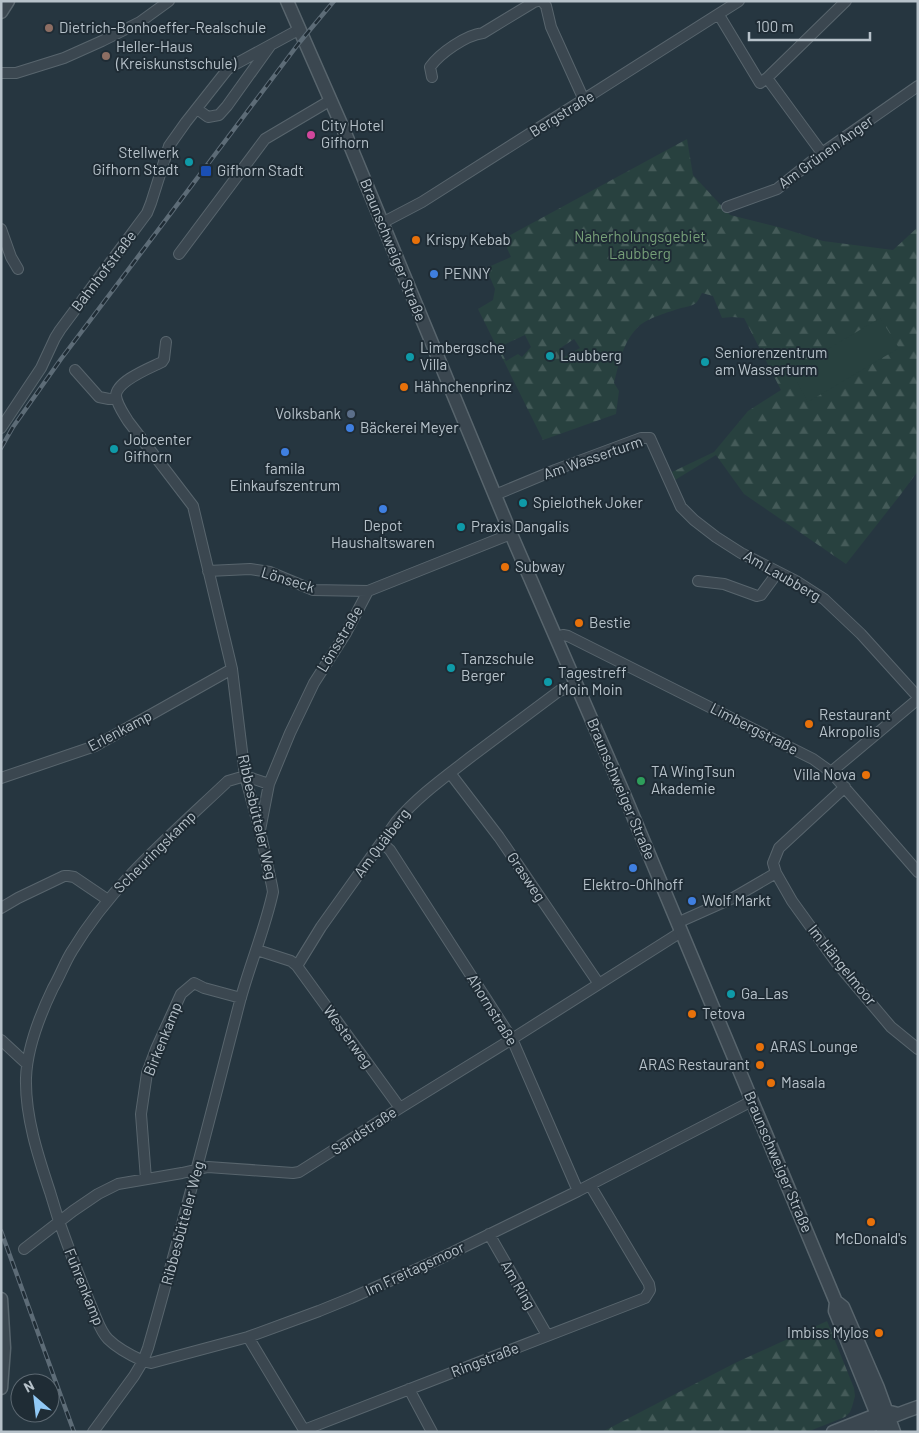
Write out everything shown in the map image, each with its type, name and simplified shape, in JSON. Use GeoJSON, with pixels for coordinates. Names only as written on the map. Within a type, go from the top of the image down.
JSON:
{"type":"FeatureCollection","features":[{"type":"Feature","properties":{"kind":"street"},"geometry":{"type":"LineString","coordinates":[[1,12],[8,1]]}},
{"type":"Feature","properties":{"kind":"street"},"geometry":{"type":"LineString","coordinates":[[1,73],[16,73],[64,58],[102,42],[140,22],[169,1]]}},
{"type":"Feature","properties":{"kind":"street","name":"Braunschweiger Straße"},"geometry":{"type":"LineString","coordinates":[[287,1],[331,100],[511,534],[682,925],[752,1101],[836,1302],[835,1310],[886,1419],[894,1432]]}},
{"type":"Feature","properties":{"kind":"street"},"geometry":{"type":"LineString","coordinates":[[432,77],[430,67],[439,56],[473,35],[483,33],[534,2],[540,1],[546,6],[556,40],[584,100]]}},
{"type":"Feature","properties":{"kind":"street","name":"Bergstraße"},"geometry":{"type":"LineString","coordinates":[[382,223],[422,202],[739,1]]}},
{"type":"Feature","properties":{"kind":"street"},"geometry":{"type":"LineString","coordinates":[[719,15],[760,82],[767,78],[846,1]]}},
{"type":"Feature","properties":{"kind":"street","name":"Bahnhofstraße"},"geometry":{"type":"LineString","coordinates":[[1,428],[41,368],[60,330],[147,214],[169,146],[196,108],[232,66],[300,29]]}},
{"type":"Feature","properties":{"kind":"street","name":"Bahnhofstraße"},"geometry":{"type":"LineString","coordinates":[[196,108],[208,117],[219,115],[272,44]]}},
{"type":"Feature","properties":{"kind":"street"},"geometry":{"type":"LineString","coordinates":[[767,78],[822,153]]}},
{"type":"Feature","properties":{"kind":"street","name":"Am Grünen Anger"},"geometry":{"type":"LineString","coordinates":[[727,207],[777,189],[822,153],[918,86]]}},
{"type":"Feature","properties":{"kind":"street"},"geometry":{"type":"LineString","coordinates":[[179,254],[265,139],[331,100]]}},
{"type":"Feature","properties":{"kind":"street"},"geometry":{"type":"LineString","coordinates":[[1,229],[18,270]]}},
{"type":"Feature","properties":{"kind":"street"},"geometry":{"type":"LineString","coordinates":[[76,370],[99,397],[116,398],[123,383],[162,362],[166,342]]}},
{"type":"Feature","properties":{"kind":"street","name":"Ribbesbütteler Weg"},"geometry":{"type":"LineString","coordinates":[[116,398],[128,421],[193,506],[232,669],[245,776],[272,886],[257,950],[241,998],[198,1168],[143,1361]]}},
{"type":"Feature","properties":{"kind":"street","name":"Am Wasserturm"},"geometry":{"type":"LineString","coordinates":[[495,495],[555,470],[642,438],[650,438],[681,507]]}},
{"type":"Feature","properties":{"kind":"street","name":"Am Laubberg"},"geometry":{"type":"LineString","coordinates":[[681,507],[716,537],[741,553],[817,594],[845,618],[918,698]]}},
{"type":"Feature","properties":{"kind":"street","name":"Lönsstraße"},"geometry":{"type":"LineString","coordinates":[[260,831],[269,784],[290,734],[314,683],[346,632],[368,591],[511,534]]}},
{"type":"Feature","properties":{"kind":"street","name":"Lönseck"},"geometry":{"type":"LineString","coordinates":[[208,571],[250,569],[270,572],[313,590],[368,591]]}},
{"type":"Feature","properties":{"kind":"street"},"geometry":{"type":"LineString","coordinates":[[698,581],[724,584],[757,596],[761,595],[778,572]]}},
{"type":"Feature","properties":{"kind":"street","name":"Limbergstraße"},"geometry":{"type":"LineString","coordinates":[[556,637],[568,636],[813,759],[831,772],[845,787],[918,872]]}},
{"type":"Feature","properties":{"kind":"street","name":"Erlenkamp"},"geometry":{"type":"LineString","coordinates":[[1,778],[95,746],[232,669]]}},
{"type":"Feature","properties":{"kind":"street","name":"Am Quälberg"},"geometry":{"type":"LineString","coordinates":[[297,966],[321,927],[408,808],[420,796],[559,691],[576,685]]}},
{"type":"Feature","properties":{"kind":"street"},"geometry":{"type":"LineString","coordinates":[[831,772],[918,698]]}},
{"type":"Feature","properties":{"kind":"street","name":"Grasweg"},"geometry":{"type":"LineString","coordinates":[[450,773],[499,837],[599,984]]}},
{"type":"Feature","properties":{"kind":"street"},"geometry":{"type":"LineString","coordinates":[[245,776],[269,784]]}},
{"type":"Feature","properties":{"kind":"street","name":"Scheuringskamp"},"geometry":{"type":"LineString","coordinates":[[59,1222],[34,1136],[27,1088],[27,1064],[35,1030],[47,1001],[72,951],[108,900],[136,868],[228,782],[245,776]]}},
{"type":"Feature","properties":{"kind":"street"},"geometry":{"type":"LineString","coordinates":[[682,925],[776,873],[773,863],[779,848],[845,787]]}},
{"type":"Feature","properties":{"kind":"street","name":"Ahornstraße"},"geometry":{"type":"LineString","coordinates":[[382,843],[390,850],[512,1039],[578,1191]]}},
{"type":"Feature","properties":{"kind":"street","name":"Im Hängelmoor"},"geometry":{"type":"LineString","coordinates":[[776,873],[792,901],[836,962],[891,1027],[918,1049]]}},
{"type":"Feature","properties":{"kind":"street"},"geometry":{"type":"LineString","coordinates":[[1,908],[49,883],[68,876],[74,877],[108,900]]}},
{"type":"Feature","properties":{"kind":"street","name":"Sandstraße"},"geometry":{"type":"LineString","coordinates":[[24,1249],[73,1211],[118,1184],[208,1167],[293,1174],[299,1172],[599,984],[682,925]]}},
{"type":"Feature","properties":{"kind":"street"},"geometry":{"type":"LineString","coordinates":[[257,950],[291,961],[297,966]]}},
{"type":"Feature","properties":{"kind":"street","name":"Westerweg"},"geometry":{"type":"LineString","coordinates":[[297,966],[400,1108]]}},
{"type":"Feature","properties":{"kind":"street","name":"Birkenkamp"},"geometry":{"type":"LineString","coordinates":[[146,1179],[141,1114],[147,1073],[181,994],[194,983],[241,998]]}},
{"type":"Feature","properties":{"kind":"street"},"geometry":{"type":"LineString","coordinates":[[1,1040],[27,1064]]}},
{"type":"Feature","properties":{"kind":"street","name":"Im Freitagsmoor"},"geometry":{"type":"LineString","coordinates":[[143,1361],[151,1363],[248,1337],[351,1298],[435,1262],[590,1185],[752,1101]]}},
{"type":"Feature","properties":{"kind":"street","name":"Ringstraße"},"geometry":{"type":"LineString","coordinates":[[248,1337],[304,1431],[645,1298],[650,1290],[649,1284],[590,1185]]}},
{"type":"Feature","properties":{"kind":"street","name":"Fuhrenkamp"},"geometry":{"type":"LineString","coordinates":[[59,1222],[101,1330],[107,1338],[128,1354],[143,1361]]}},
{"type":"Feature","properties":{"kind":"street","name":"Am Ring"},"geometry":{"type":"LineString","coordinates":[[489,1234],[547,1335]]}},
{"type":"Feature","properties":{"kind":"street"},"geometry":{"type":"LineString","coordinates":[[1,1299],[4,1348],[1,1388]]}},
{"type":"Feature","properties":{"kind":"street"},"geometry":{"type":"LineString","coordinates":[[93,1432],[143,1361]]}},
{"type":"Feature","properties":{"kind":"street"},"geometry":{"type":"LineString","coordinates":[[409,1389],[432,1432]]}},
{"type":"Feature","properties":{"kind":"street"},"geometry":{"type":"LineString","coordinates":[[857,1432],[918,1407]]}},
{"type":"Feature","properties":{"kind":"street"},"geometry":{"type":"LineString","coordinates":[[833,1432],[886,1419]]}},
{"type":"Feature","properties":{"kind":"green space","name":"Naherholungsgebiet Laubberg"},"geometry":{"type":"Polygon","coordinates":[[[687,139],[693,175],[730,215],[823,241],[893,250],[918,227],[918,471],[846,564],[744,494],[716,455],[675,480],[672,472],[714,452],[748,411],[781,390],[744,318],[722,318],[713,296],[702,293],[694,304],[652,318],[638,327],[633,333],[622,353],[614,383],[619,391],[616,414],[543,440],[478,309],[493,300],[495,289],[486,268],[511,257],[503,239],[687,139]],[[525,335],[499,347],[506,361],[518,354],[522,357],[531,347],[525,335]],[[574,339],[559,349],[564,357],[580,348],[574,339]]]}},
{"type":"Feature","properties":{"kind":"green space"},"geometry":{"type":"Polygon","coordinates":[[[880,318],[899,348],[808,402],[791,371],[880,318]]]}},
{"type":"Feature","properties":{"kind":"green space"},"geometry":{"type":"Polygon","coordinates":[[[827,1321],[854,1388],[855,1396],[852,1407],[845,1417],[807,1432],[602,1432],[735,1363],[827,1321]]]}},
{"type":"Feature","properties":{"kind":"railway"},"geometry":{"type":"LineString","coordinates":[[1,448],[13,427],[61,359],[299,43],[334,1]]}},
{"type":"Feature","properties":{"kind":"railway"},"geometry":{"type":"LineString","coordinates":[[1,1231],[74,1432]]}},
{"type":"Feature","properties":{"kind":"place","name":"Dietrich-Bonhoeffer-Realschule"},"geometry":{"type":"Point","coordinates":[49,28]}},
{"type":"Feature","properties":{"kind":"place","name":"Heller-Haus (Kreiskunstschule)"},"geometry":{"type":"Point","coordinates":[106,56]}},
{"type":"Feature","properties":{"kind":"place","name":"City Hotel Gifhorn"},"geometry":{"type":"Point","coordinates":[311,135]}},
{"type":"Feature","properties":{"kind":"place","name":"Stellwerk Gifhorn Stadt"},"geometry":{"type":"Point","coordinates":[189,162]}},
{"type":"Feature","properties":{"kind":"place","name":"Gifhorn Stadt"},"geometry":{"type":"Point","coordinates":[206,171]}},
{"type":"Feature","properties":{"kind":"place","name":"Krispy Kebab"},"geometry":{"type":"Point","coordinates":[416,240]}},
{"type":"Feature","properties":{"kind":"place","name":"PENNY"},"geometry":{"type":"Point","coordinates":[434,274]}},
{"type":"Feature","properties":{"kind":"place","name":"Laubberg"},"geometry":{"type":"Point","coordinates":[550,356]}},
{"type":"Feature","properties":{"kind":"place","name":"Limbergsche Villa"},"geometry":{"type":"Point","coordinates":[410,357]}},
{"type":"Feature","properties":{"kind":"place","name":"Seniorenzentrum am Wasserturm"},"geometry":{"type":"Point","coordinates":[705,362]}},
{"type":"Feature","properties":{"kind":"place","name":"Hähnchenprinz"},"geometry":{"type":"Point","coordinates":[404,387]}},
{"type":"Feature","properties":{"kind":"place","name":"Volksbank"},"geometry":{"type":"Point","coordinates":[351,414]}},
{"type":"Feature","properties":{"kind":"place","name":"Bäckerei Meyer"},"geometry":{"type":"Point","coordinates":[350,428]}},
{"type":"Feature","properties":{"kind":"place","name":"Jobcenter Gifhorn"},"geometry":{"type":"Point","coordinates":[114,449]}},
{"type":"Feature","properties":{"kind":"place","name":"famila Einkaufszentrum"},"geometry":{"type":"Point","coordinates":[285,452]}},
{"type":"Feature","properties":{"kind":"place","name":"Spielothek Joker"},"geometry":{"type":"Point","coordinates":[523,503]}},
{"type":"Feature","properties":{"kind":"place","name":"Depot Haushaltswaren"},"geometry":{"type":"Point","coordinates":[383,509]}},
{"type":"Feature","properties":{"kind":"place","name":"Praxis Dangalis"},"geometry":{"type":"Point","coordinates":[461,527]}},
{"type":"Feature","properties":{"kind":"place","name":"Subway"},"geometry":{"type":"Point","coordinates":[505,567]}},
{"type":"Feature","properties":{"kind":"place","name":"Bestie"},"geometry":{"type":"Point","coordinates":[579,623]}},
{"type":"Feature","properties":{"kind":"place","name":"Tanzschule Berger"},"geometry":{"type":"Point","coordinates":[451,668]}},
{"type":"Feature","properties":{"kind":"place","name":"Tagestreff Moin Moin"},"geometry":{"type":"Point","coordinates":[548,682]}},
{"type":"Feature","properties":{"kind":"place","name":"Restaurant Akropolis"},"geometry":{"type":"Point","coordinates":[809,724]}},
{"type":"Feature","properties":{"kind":"place","name":"Villa Nova"},"geometry":{"type":"Point","coordinates":[866,775]}},
{"type":"Feature","properties":{"kind":"place","name":"TA WingTsun Akademie"},"geometry":{"type":"Point","coordinates":[641,781]}},
{"type":"Feature","properties":{"kind":"place","name":"Elektro-Ohlhoff"},"geometry":{"type":"Point","coordinates":[633,868]}},
{"type":"Feature","properties":{"kind":"place","name":"Wolf Markt"},"geometry":{"type":"Point","coordinates":[692,901]}},
{"type":"Feature","properties":{"kind":"place","name":"Ga_Las"},"geometry":{"type":"Point","coordinates":[731,994]}},
{"type":"Feature","properties":{"kind":"place","name":"Tetova"},"geometry":{"type":"Point","coordinates":[692,1014]}},
{"type":"Feature","properties":{"kind":"place","name":"ARAS Lounge"},"geometry":{"type":"Point","coordinates":[760,1047]}},
{"type":"Feature","properties":{"kind":"place","name":"ARAS Restaurant"},"geometry":{"type":"Point","coordinates":[760,1065]}},
{"type":"Feature","properties":{"kind":"place","name":"Masala"},"geometry":{"type":"Point","coordinates":[771,1083]}},
{"type":"Feature","properties":{"kind":"place","name":"McDonald's"},"geometry":{"type":"Point","coordinates":[871,1222]}},
{"type":"Feature","properties":{"kind":"place","name":"Imbiss Mylos"},"geometry":{"type":"Point","coordinates":[879,1333]}}]}
